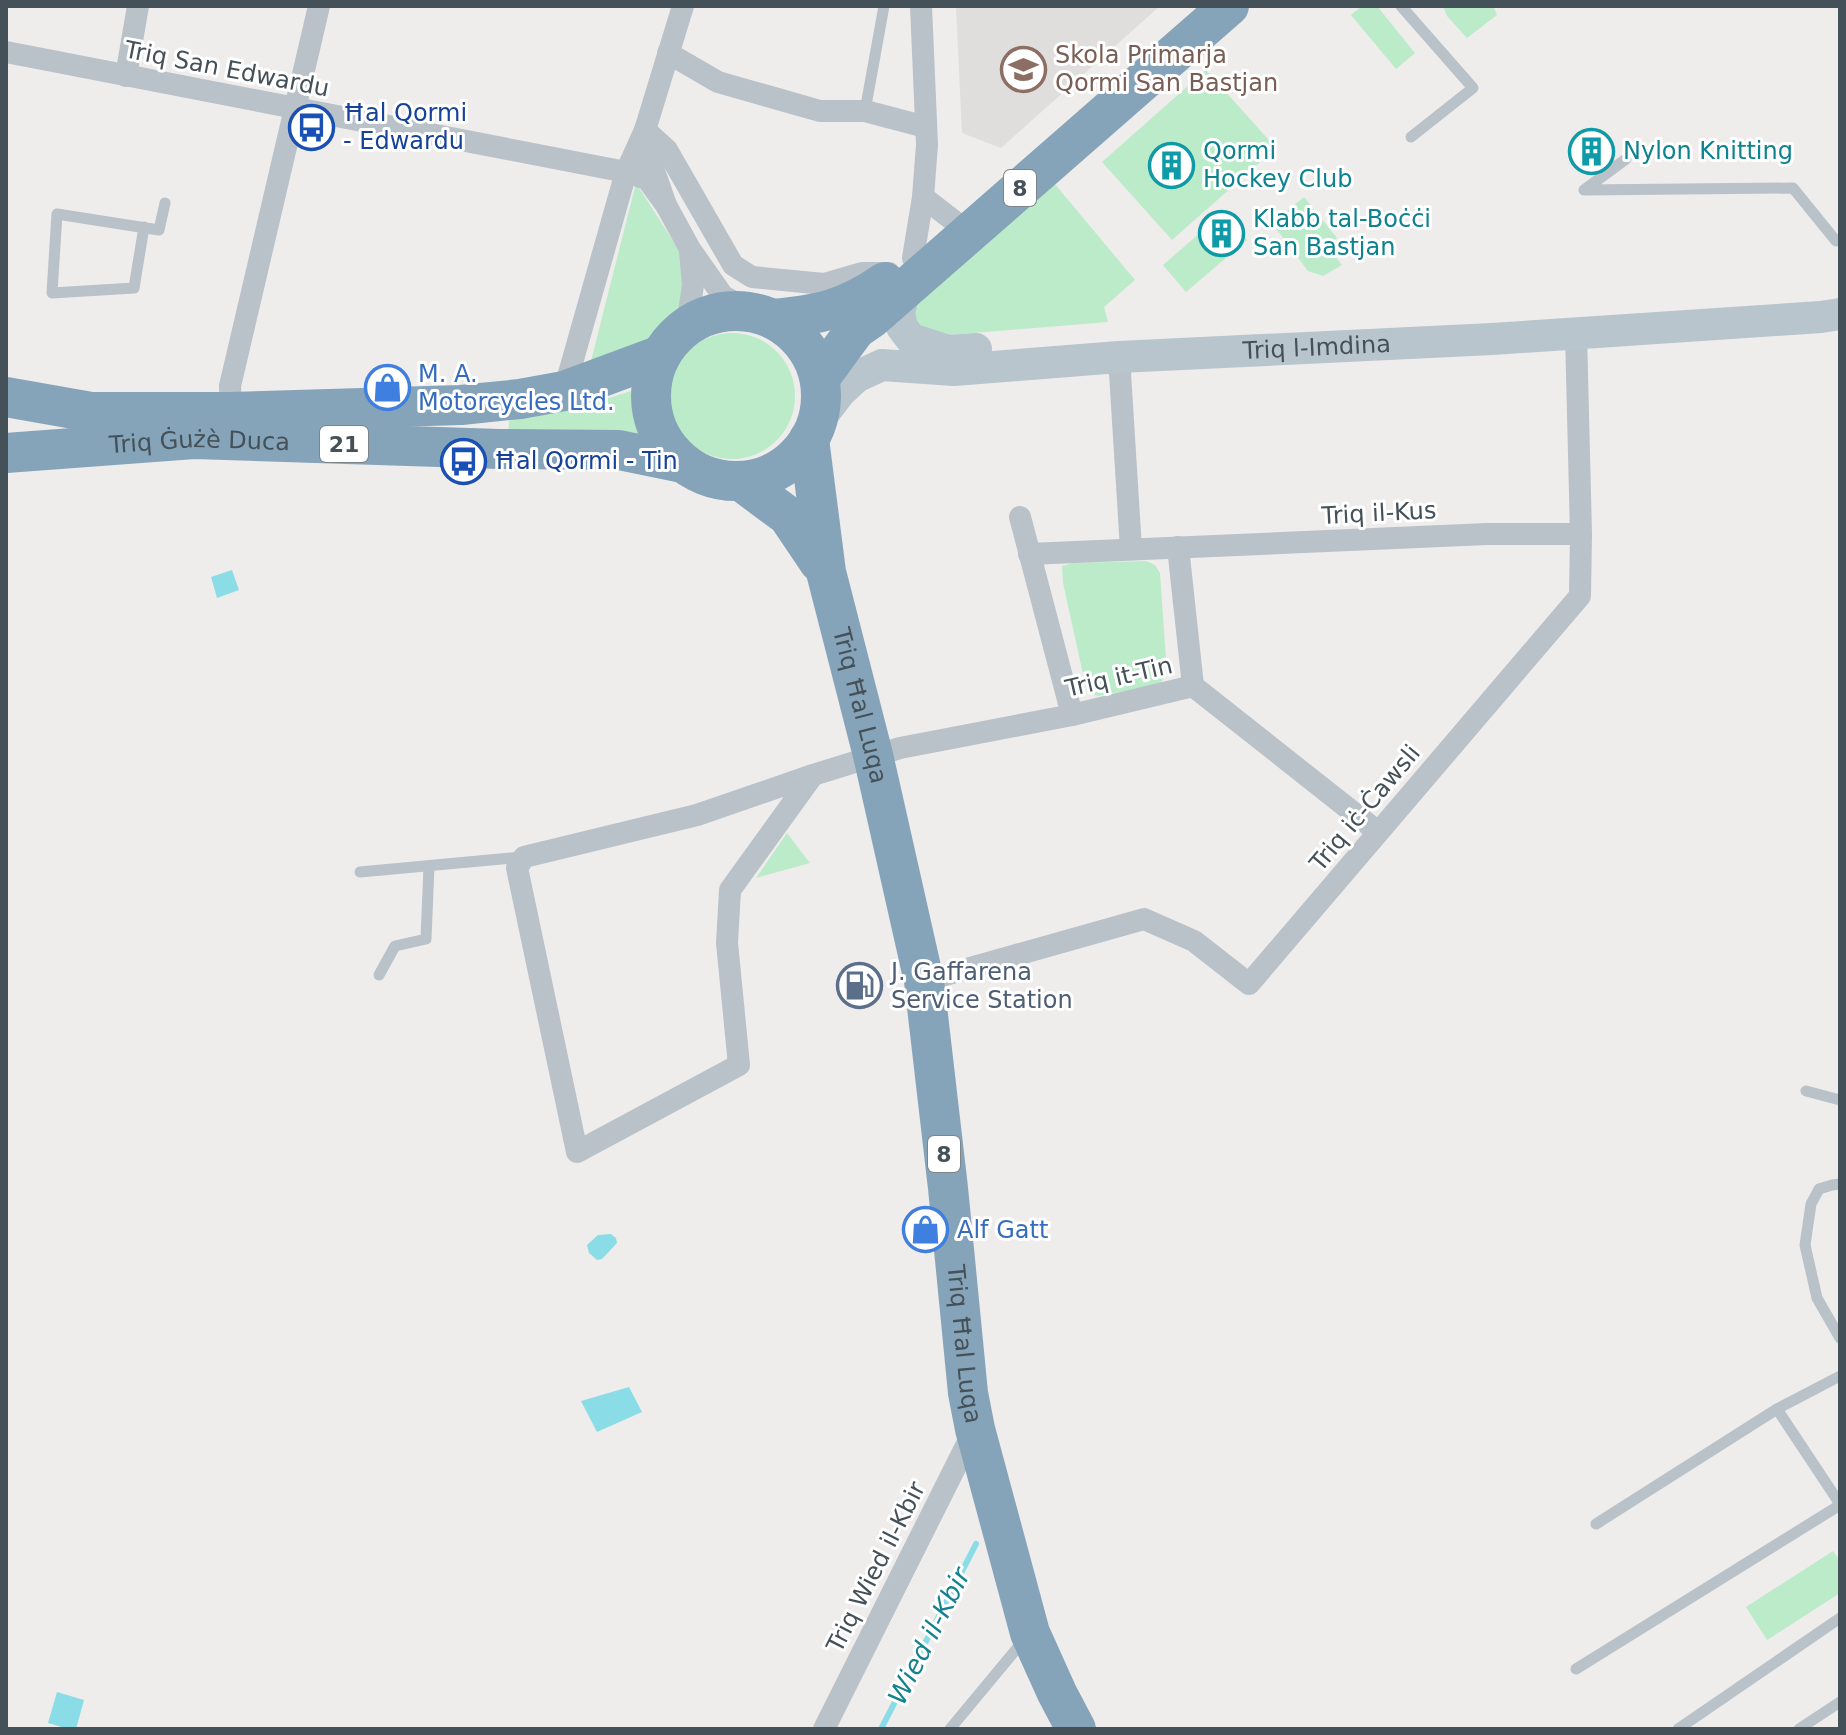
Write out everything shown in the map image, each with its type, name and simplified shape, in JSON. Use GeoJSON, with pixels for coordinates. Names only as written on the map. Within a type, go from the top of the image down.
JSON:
{"type":"FeatureCollection","features":[{"type":"Feature","properties":{"kind":"highway","name":"8"},"geometry":{"type":"LineString","coordinates":[[1191,6],[954,221],[905,274],[872,318],[856,329],[820,378],[822,392],[813,430],[794,459],[770,475],[742,482],[720,480],[700,474],[682,463],[662,440],[651,412],[651,383],[661,355],[672,339],[687,326],[707,315],[730,311],[808,316],[839,308],[905,274],[1229,6]]}},
{"type":"Feature","properties":{"kind":"highway"},"geometry":{"type":"LineString","coordinates":[[762,315],[797,336],[811,355],[820,378]]}},
{"type":"Feature","properties":{"kind":"highway","name":"21"},"geometry":{"type":"LineString","coordinates":[[6,397],[91,412],[231,412],[461,405],[564,391],[661,355]]}},
{"type":"Feature","properties":{"kind":"highway","name":"Triq Ħal Luqa"},"geometry":{"type":"LineString","coordinates":[[813,430],[826,572],[873,755],[924,981],[968,1393],[975,1429],[1030,1633],[1076,1729]]}},
{"type":"Feature","properties":{"kind":"highway","name":"Triq Ġużè Duca"},"geometry":{"type":"LineString","coordinates":[[6,453],[194,439],[619,450],[682,463]]}},
{"type":"Feature","properties":{"kind":"highway","name":"Triq Ħal Luqa"},"geometry":{"type":"LineString","coordinates":[[742,482],[788,516],[826,572]]}},
{"type":"Feature","properties":{"kind":"main road","name":"Triq l-Imdina"},"geometry":{"type":"LineString","coordinates":[[905,274],[899,314],[902,327],[911,339],[948,351],[1438,321],[1831,301],[1840,304]]}},
{"type":"Feature","properties":{"kind":"main road","name":"Triq l-Imdina"},"geometry":{"type":"LineString","coordinates":[[813,430],[840,392],[856,377],[882,365],[954,370],[1119,357],[1576,334],[1840,314]]}},
{"type":"Feature","properties":{"kind":"street"},"geometry":{"type":"LineString","coordinates":[[126,76],[138,6]]}},
{"type":"Feature","properties":{"kind":"street"},"geometry":{"type":"LineString","coordinates":[[231,412],[230,386],[319,6]]}},
{"type":"Feature","properties":{"kind":"street"},"geometry":{"type":"LineString","coordinates":[[564,391],[626,172],[645,130],[683,6]]}},
{"type":"Feature","properties":{"kind":"street"},"geometry":{"type":"LineString","coordinates":[[645,130],[667,150],[733,265],[752,277],[824,284],[862,273],[905,274],[923,197],[927,145],[921,6]]}},
{"type":"Feature","properties":{"kind":"street","name":"Triq San Edwardu"},"geometry":{"type":"LineString","coordinates":[[6,52],[626,172]]}},
{"type":"Feature","properties":{"kind":"street"},"geometry":{"type":"LineString","coordinates":[[668,53],[718,82],[820,111],[865,111],[926,127]]}},
{"type":"Feature","properties":{"kind":"street"},"geometry":{"type":"LineString","coordinates":[[645,130],[650,159],[666,205]]}},
{"type":"Feature","properties":{"kind":"street"},"geometry":{"type":"LineString","coordinates":[[626,172],[647,179],[723,296],[762,315]]}},
{"type":"Feature","properties":{"kind":"street"},"geometry":{"type":"LineString","coordinates":[[923,197],[954,221]]}},
{"type":"Feature","properties":{"kind":"street"},"geometry":{"type":"LineString","coordinates":[[687,326],[693,285],[690,249]]}},
{"type":"Feature","properties":{"kind":"street","name":"Triq iċ-Ċawsli"},"geometry":{"type":"LineString","coordinates":[[924,981],[1144,919],[1194,941],[1249,984],[1580,596],[1576,334]]}},
{"type":"Feature","properties":{"kind":"street"},"geometry":{"type":"LineString","coordinates":[[1119,357],[1131,549]]}},
{"type":"Feature","properties":{"kind":"street"},"geometry":{"type":"LineString","coordinates":[[1020,517],[1072,715]]}},
{"type":"Feature","properties":{"kind":"street","name":"Triq il-Kus"},"geometry":{"type":"LineString","coordinates":[[1029,554],[1487,534],[1581,534]]}},
{"type":"Feature","properties":{"kind":"street"},"geometry":{"type":"LineString","coordinates":[[1178,547],[1193,686]]}},
{"type":"Feature","properties":{"kind":"street","name":"Triq it-Tin"},"geometry":{"type":"LineString","coordinates":[[524,857],[697,815],[900,748],[1072,715],[1193,686],[1378,832]]}},
{"type":"Feature","properties":{"kind":"street"},"geometry":{"type":"LineString","coordinates":[[524,857],[517,868],[577,1152],[739,1065],[727,943],[730,890],[813,775]]}},
{"type":"Feature","properties":{"kind":"street","name":"Triq Wied il-Kbir"},"geometry":{"type":"LineString","coordinates":[[824,1729],[975,1429]]}},
{"type":"Feature","properties":{"kind":"lane"},"geometry":{"type":"LineString","coordinates":[[865,111],[884,6]]}},
{"type":"Feature","properties":{"kind":"lane"},"geometry":{"type":"LineString","coordinates":[[1401,6],[1473,88],[1411,137]]}},
{"type":"Feature","properties":{"kind":"lane"},"geometry":{"type":"LineString","coordinates":[[1626,159],[1584,190],[1793,188],[1836,241],[1840,240]]}},
{"type":"Feature","properties":{"kind":"lane"},"geometry":{"type":"LineString","coordinates":[[144,227],[134,288],[52,293],[57,214],[144,227],[159,230],[165,203]]}},
{"type":"Feature","properties":{"kind":"lane"},"geometry":{"type":"LineString","coordinates":[[360,872],[524,857]]}},
{"type":"Feature","properties":{"kind":"lane"},"geometry":{"type":"LineString","coordinates":[[379,975],[395,946],[426,939],[429,866]]}},
{"type":"Feature","properties":{"kind":"lane"},"geometry":{"type":"LineString","coordinates":[[1806,1091],[1840,1100]]}},
{"type":"Feature","properties":{"kind":"lane"},"geometry":{"type":"LineString","coordinates":[[1840,1184],[1819,1189],[1811,1204],[1805,1245],[1817,1298],[1840,1338]]}},
{"type":"Feature","properties":{"kind":"lane"},"geometry":{"type":"LineString","coordinates":[[1596,1524],[1777,1409],[1840,1376]]}},
{"type":"Feature","properties":{"kind":"lane"},"geometry":{"type":"LineString","coordinates":[[1576,1669],[1840,1504],[1777,1409]]}},
{"type":"Feature","properties":{"kind":"lane"},"geometry":{"type":"LineString","coordinates":[[1678,1729],[1840,1618]]}},
{"type":"Feature","properties":{"kind":"lane"},"geometry":{"type":"LineString","coordinates":[[950,1729],[1030,1633]]}},
{"type":"Feature","properties":{"kind":"lane"},"geometry":{"type":"LineString","coordinates":[[1799,1729],[1840,1702]]}},
{"type":"Feature","properties":{"kind":"shaded area","name":"Skola Primarja Qormi San Bastjan"},"geometry":{"type":"Polygon","coordinates":[[[956,6],[1160,6],[1001,148],[962,133],[956,6]]]}},
{"type":"Feature","properties":{"kind":"green space"},"geometry":{"type":"Polygon","coordinates":[[[1362,6],[1377,6],[1415,53],[1396,69],[1351,15],[1362,6]]]}},
{"type":"Feature","properties":{"kind":"green space"},"geometry":{"type":"Polygon","coordinates":[[[1443,6],[1493,6],[1497,15],[1467,38],[1447,16],[1443,6]]]}},
{"type":"Feature","properties":{"kind":"green space"},"geometry":{"type":"Polygon","coordinates":[[[1206,70],[1276,148],[1172,240],[1102,162],[1206,70]]]}},
{"type":"Feature","properties":{"kind":"green space"},"geometry":{"type":"Polygon","coordinates":[[[636,183],[685,260],[680,310],[650,342],[590,365],[636,183]]]}},
{"type":"Feature","properties":{"kind":"green space"},"geometry":{"type":"Polygon","coordinates":[[[1054,183],[1135,280],[1104,307],[1108,322],[937,336],[916,327],[909,312],[1054,183]]]}},
{"type":"Feature","properties":{"kind":"green space"},"geometry":{"type":"Polygon","coordinates":[[[1304,197],[1337,238],[1327,246],[1342,265],[1323,276],[1308,271],[1272,223],[1304,197]]]}},
{"type":"Feature","properties":{"kind":"green space"},"geometry":{"type":"Polygon","coordinates":[[[1223,213],[1247,240],[1186,292],[1163,265],[1223,213]]]}},
{"type":"Feature","properties":{"kind":"green space"},"geometry":{"type":"Polygon","coordinates":[[[732,333],[756,338],[777,351],[790,372],[795,396],[790,420],[777,441],[756,454],[732,459],[708,454],[687,441],[674,420],[669,396],[674,372],[687,351],[708,338],[732,333]]]}},
{"type":"Feature","properties":{"kind":"green space"},"geometry":{"type":"Polygon","coordinates":[[[634,390],[636,417],[645,439],[508,432],[510,416],[591,404],[634,390]]]}},
{"type":"Feature","properties":{"kind":"green space"},"geometry":{"type":"Polygon","coordinates":[[[1146,561],[1155,565],[1160,573],[1167,673],[1159,685],[1098,696],[1087,692],[1062,566],[1146,561]]]}},
{"type":"Feature","properties":{"kind":"green space"},"geometry":{"type":"Polygon","coordinates":[[[787,833],[810,863],[756,878],[787,833]]]}},
{"type":"Feature","properties":{"kind":"green space"},"geometry":{"type":"Polygon","coordinates":[[[1833,1551],[1840,1561],[1840,1593],[1767,1640],[1746,1607],[1833,1551]]]}},
{"type":"Feature","properties":{"kind":"water"},"geometry":{"type":"Polygon","coordinates":[[[232,570],[239,590],[217,598],[211,577],[232,570]]]}},
{"type":"Feature","properties":{"kind":"water"},"geometry":{"type":"Polygon","coordinates":[[[611,1234],[617,1243],[602,1259],[597,1260],[589,1253],[587,1245],[598,1235],[611,1234]]]}},
{"type":"Feature","properties":{"kind":"water"},"geometry":{"type":"Polygon","coordinates":[[[629,1387],[642,1412],[597,1432],[581,1401],[629,1387]]]}},
{"type":"Feature","properties":{"kind":"water"},"geometry":{"type":"Polygon","coordinates":[[[57,1692],[84,1700],[76,1729],[48,1723],[57,1692]]]}},
{"type":"Feature","properties":{"kind":"waterway","name":"Wied il-Kbir"},"geometry":{"type":"LineString","coordinates":[[881,1729],[976,1544]]}},
{"type":"Feature","properties":{"kind":"place","name":"Skola Primarja Qormi San Bastjan"},"geometry":{"type":"Point","coordinates":[1024,69]}},
{"type":"Feature","properties":{"kind":"place","name":"Ħal Qormi - Edwardu"},"geometry":{"type":"Point","coordinates":[312,127]}},
{"type":"Feature","properties":{"kind":"place","name":"Nylon Knitting"},"geometry":{"type":"Point","coordinates":[1592,151]}},
{"type":"Feature","properties":{"kind":"place","name":"Qormi Hockey Club"},"geometry":{"type":"Point","coordinates":[1172,165]}},
{"type":"Feature","properties":{"kind":"place","name":"Klabb tal-Boċċi San Bastjan"},"geometry":{"type":"Point","coordinates":[1222,233]}},
{"type":"Feature","properties":{"kind":"place","name":"M. A. Motorcycles Ltd."},"geometry":{"type":"Point","coordinates":[387,388]}},
{"type":"Feature","properties":{"kind":"place","name":"Ħal Qormi - Tin"},"geometry":{"type":"Point","coordinates":[463,461]}},
{"type":"Feature","properties":{"kind":"place","name":"J. Gaffarena Service Station"},"geometry":{"type":"Point","coordinates":[860,986]}},
{"type":"Feature","properties":{"kind":"place","name":"Alf Gatt"},"geometry":{"type":"Point","coordinates":[926,1230]}}]}
